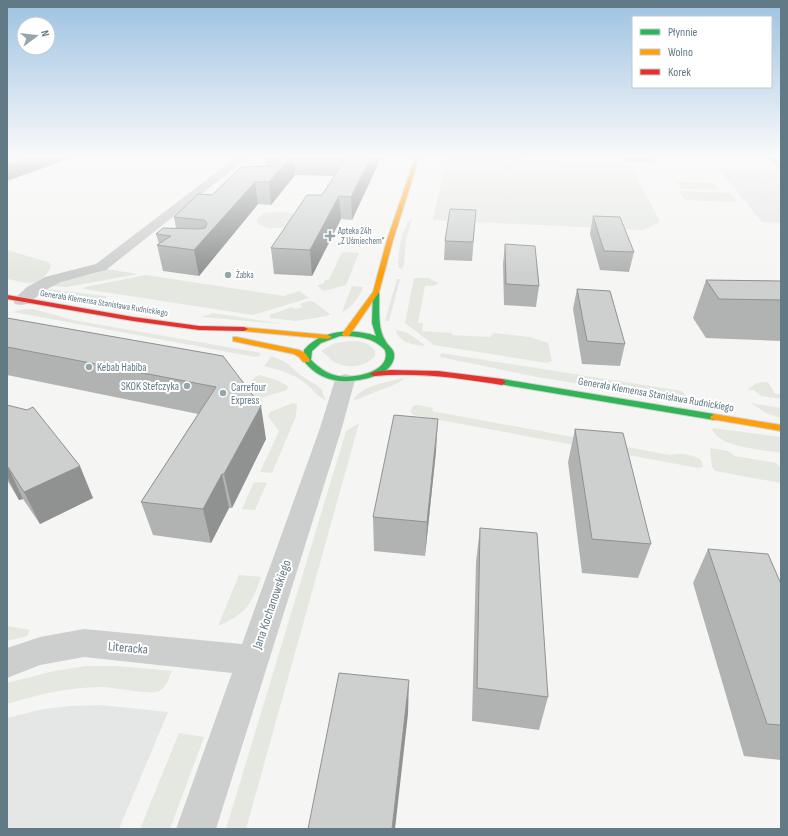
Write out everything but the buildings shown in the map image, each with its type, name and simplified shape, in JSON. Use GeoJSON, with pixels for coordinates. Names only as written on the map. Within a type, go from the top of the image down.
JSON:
{"type":"FeatureCollection","features":[{"type":"Feature","properties":{"kind":"street"},"geometry":{"type":"LineString","coordinates":[[14,298],[54,279],[80,274],[101,267],[190,197]]}},
{"type":"Feature","properties":{"kind":"street"},"geometry":{"type":"LineString","coordinates":[[374,374],[384,368],[390,361],[392,354],[385,344],[376,323],[376,292],[390,240],[404,197]]}},
{"type":"Feature","properties":{"kind":"street"},"geometry":{"type":"LineString","coordinates":[[129,245],[151,246]]}},
{"type":"Feature","properties":{"kind":"street"},"geometry":{"type":"LineString","coordinates":[[346,334],[376,292]]}},
{"type":"Feature","properties":{"kind":"street","name":"Generała Klemensa Stanisława Rudnickiego"},"geometry":{"type":"LineString","coordinates":[[14,298],[133,319],[199,328],[257,329],[308,336],[328,337]]}},
{"type":"Feature","properties":{"kind":"street","name":"Generała Klemensa Stanisława Rudnickiego"},"geometry":{"type":"LineString","coordinates":[[199,328],[244,342],[296,352],[302,355],[310,367],[318,374],[331,378],[345,380],[394,370],[418,371],[528,385],[781,428]]}},
{"type":"Feature","properties":{"kind":"street"},"geometry":{"type":"LineString","coordinates":[[306,360],[307,352],[313,345],[328,337],[346,334],[365,335],[402,354]]}},
{"type":"Feature","properties":{"kind":"street","name":"Generała Klemensa Stanisława Rudnickiego"},"geometry":{"type":"LineString","coordinates":[[460,366],[528,385]]}},
{"type":"Feature","properties":{"kind":"street","name":"Jana Kochanowskiego"},"geometry":{"type":"LineString","coordinates":[[196,829],[330,431],[345,380]]}},
{"type":"Feature","properties":{"kind":"street","name":"Literacka"},"geometry":{"type":"LineString","coordinates":[[7,663],[40,651],[84,643],[252,660]]}},
{"type":"Feature","properties":{"kind":"shaded area"},"geometry":{"type":"Polygon","coordinates":[[[438,197],[647,197],[660,222],[643,230],[433,220],[438,197]]]}},
{"type":"Feature","properties":{"kind":"shaded area"},"geometry":{"type":"Polygon","coordinates":[[[683,197],[734,197],[738,202],[685,200],[683,197]]]}},
{"type":"Feature","properties":{"kind":"shaded area"},"geometry":{"type":"Polygon","coordinates":[[[742,197],[781,197],[781,223],[762,222],[742,197]]]}},
{"type":"Feature","properties":{"kind":"shaded area"},"geometry":{"type":"Polygon","coordinates":[[[275,212],[294,214],[288,226],[272,228],[264,227],[257,223],[257,219],[264,213],[275,212]]]}},
{"type":"Feature","properties":{"kind":"shaded area"},"geometry":{"type":"Polygon","coordinates":[[[410,219],[412,219],[406,239],[404,264],[402,269],[398,267],[400,248],[404,230],[410,219]]]}},
{"type":"Feature","properties":{"kind":"shaded area"},"geometry":{"type":"Polygon","coordinates":[[[7,250],[48,262],[51,265],[50,268],[43,277],[33,283],[24,283],[7,279],[7,250]]]}},
{"type":"Feature","properties":{"kind":"shaded area"},"geometry":{"type":"Polygon","coordinates":[[[342,252],[359,253],[346,285],[324,291],[317,286],[324,283],[325,280],[329,280],[342,252]]]}},
{"type":"Feature","properties":{"kind":"shaded area"},"geometry":{"type":"Polygon","coordinates":[[[106,269],[138,274],[67,287],[50,286],[63,281],[106,269]]]}},
{"type":"Feature","properties":{"kind":"shaded area"},"geometry":{"type":"Polygon","coordinates":[[[146,275],[284,296],[299,291],[309,298],[253,315],[84,289],[85,287],[146,275]]]}},
{"type":"Feature","properties":{"kind":"shaded area"},"geometry":{"type":"Polygon","coordinates":[[[414,278],[428,278],[438,283],[436,285],[425,286],[418,323],[423,323],[422,331],[452,333],[452,335],[490,337],[494,333],[530,337],[548,343],[552,361],[547,363],[434,345],[405,323],[414,278]]]}},
{"type":"Feature","properties":{"kind":"shaded area"},"geometry":{"type":"Polygon","coordinates":[[[397,279],[400,279],[389,321],[385,321],[397,279]]]}},
{"type":"Feature","properties":{"kind":"shaded area"},"geometry":{"type":"Polygon","coordinates":[[[352,286],[363,287],[355,302],[342,312],[352,286]]]}},
{"type":"Feature","properties":{"kind":"shaded area"},"geometry":{"type":"Polygon","coordinates":[[[47,289],[107,297],[103,300],[54,297],[47,294],[47,289]]]}},
{"type":"Feature","properties":{"kind":"shaded area"},"geometry":{"type":"Polygon","coordinates":[[[309,301],[314,302],[330,314],[327,316],[296,321],[270,318],[270,315],[292,307],[295,309],[303,307],[300,304],[309,301]]]}},
{"type":"Feature","properties":{"kind":"shaded area"},"geometry":{"type":"Polygon","coordinates":[[[24,309],[33,309],[73,320],[261,353],[259,356],[255,357],[13,312],[24,309]]]}},
{"type":"Feature","properties":{"kind":"shaded area"},"geometry":{"type":"Polygon","coordinates":[[[213,313],[282,324],[202,317],[213,313]]]}},
{"type":"Feature","properties":{"kind":"shaded area"},"geometry":{"type":"Polygon","coordinates":[[[396,330],[406,332],[425,345],[420,346],[411,344],[403,340],[397,334],[396,330]]]}},
{"type":"Feature","properties":{"kind":"shaded area"},"geometry":{"type":"Polygon","coordinates":[[[350,341],[367,344],[375,351],[375,356],[367,363],[362,365],[346,366],[334,362],[321,351],[335,343],[350,341]]]}},
{"type":"Feature","properties":{"kind":"shaded area"},"geometry":{"type":"Polygon","coordinates":[[[441,353],[682,391],[693,403],[532,376],[440,357],[441,353]]]}},
{"type":"Feature","properties":{"kind":"shaded area"},"geometry":{"type":"Polygon","coordinates":[[[272,356],[287,363],[300,375],[318,386],[322,390],[325,400],[319,397],[308,385],[296,377],[286,372],[264,366],[272,356]]]}},
{"type":"Feature","properties":{"kind":"shaded area"},"geometry":{"type":"Polygon","coordinates":[[[260,375],[277,380],[288,386],[287,390],[261,398],[263,402],[259,403],[247,391],[253,379],[260,375]]]}},
{"type":"Feature","properties":{"kind":"shaded area"},"geometry":{"type":"Polygon","coordinates":[[[405,378],[398,383],[353,401],[356,396],[368,388],[405,378]]]}},
{"type":"Feature","properties":{"kind":"shaded area"},"geometry":{"type":"Polygon","coordinates":[[[768,382],[775,394],[781,394],[781,399],[761,396],[754,390],[748,390],[756,383],[768,382]]]}},
{"type":"Feature","properties":{"kind":"shaded area"},"geometry":{"type":"Polygon","coordinates":[[[293,403],[297,404],[296,416],[272,473],[260,472],[279,431],[268,416],[270,412],[293,403]]]}},
{"type":"Feature","properties":{"kind":"shaded area"},"geometry":{"type":"Polygon","coordinates":[[[751,403],[781,408],[781,418],[766,413],[751,403]]]}},
{"type":"Feature","properties":{"kind":"shaded area"},"geometry":{"type":"Polygon","coordinates":[[[418,405],[433,408],[432,411],[670,455],[690,455],[701,460],[703,467],[698,468],[413,415],[410,411],[413,406],[418,405]]]}},
{"type":"Feature","properties":{"kind":"shaded area"},"geometry":{"type":"Polygon","coordinates":[[[359,423],[246,829],[226,829],[346,431],[359,423]]]}},
{"type":"Feature","properties":{"kind":"shaded area"},"geometry":{"type":"Polygon","coordinates":[[[712,428],[781,437],[781,453],[753,449],[722,440],[715,434],[712,428]]]}},
{"type":"Feature","properties":{"kind":"shaded area"},"geometry":{"type":"Polygon","coordinates":[[[710,448],[728,451],[735,456],[776,463],[781,468],[781,483],[715,471],[712,467],[710,448]]]}},
{"type":"Feature","properties":{"kind":"shaded area"},"geometry":{"type":"Polygon","coordinates":[[[254,482],[267,483],[255,510],[242,509],[254,482]]]}},
{"type":"Feature","properties":{"kind":"shaded area"},"geometry":{"type":"Polygon","coordinates":[[[239,575],[261,577],[254,595],[246,608],[235,617],[218,626],[239,575]]]}},
{"type":"Feature","properties":{"kind":"shaded area"},"geometry":{"type":"Polygon","coordinates":[[[7,626],[30,630],[27,636],[7,641],[7,626]]]}},
{"type":"Feature","properties":{"kind":"shaded area"},"geometry":{"type":"Polygon","coordinates":[[[86,666],[118,666],[172,671],[164,687],[156,692],[139,692],[104,687],[91,687],[43,694],[7,704],[7,683],[54,671],[86,666]]]}},
{"type":"Feature","properties":{"kind":"shaded area"},"geometry":{"type":"Polygon","coordinates":[[[101,705],[168,712],[119,829],[7,829],[7,718],[44,709],[101,705]]]}},
{"type":"Feature","properties":{"kind":"shaded area"},"geometry":{"type":"Polygon","coordinates":[[[179,733],[204,737],[170,829],[140,829],[179,733]]]}},
{"type":"Feature","properties":{"kind":"traffic: fast"},"geometry":{"type":"LineString","coordinates":[[376,292],[376,323],[381,341]]}},
{"type":"Feature","properties":{"kind":"traffic: fast"},"geometry":{"type":"LineString","coordinates":[[339,334],[365,335],[383,343],[390,352],[390,359],[387,365],[378,372],[345,380],[328,376],[313,367],[307,360],[308,350],[318,341],[339,334]]}},
{"type":"Feature","properties":{"kind":"traffic: fast"},"geometry":{"type":"LineString","coordinates":[[502,382],[714,417]]}},
{"type":"Feature","properties":{"kind":"traffic: slow"},"geometry":{"type":"LineString","coordinates":[[346,334],[376,292],[390,240],[404,197]]}},
{"type":"Feature","properties":{"kind":"traffic: slow"},"geometry":{"type":"LineString","coordinates":[[244,329],[328,337]]}},
{"type":"Feature","properties":{"kind":"traffic: slow"},"geometry":{"type":"LineString","coordinates":[[236,339],[296,352],[302,355],[306,360]]}},
{"type":"Feature","properties":{"kind":"traffic: slow"},"geometry":{"type":"LineString","coordinates":[[714,417],[781,428]]}},
{"type":"Feature","properties":{"kind":"traffic: jam"},"geometry":{"type":"LineString","coordinates":[[7,297],[133,319],[199,328],[244,329]]}},
{"type":"Feature","properties":{"kind":"traffic: jam"},"geometry":{"type":"LineString","coordinates":[[374,374],[390,372],[422,372],[502,382]]}},
{"type":"Feature","properties":{"kind":"place","name":"Apteka 24h „Z Uśmiechem”"},"geometry":{"type":"Point","coordinates":[330,236]}},
{"type":"Feature","properties":{"kind":"place","name":"Żabka"},"geometry":{"type":"Point","coordinates":[228,275]}},
{"type":"Feature","properties":{"kind":"place","name":"Kebab Habiba"},"geometry":{"type":"Point","coordinates":[89,367]}},
{"type":"Feature","properties":{"kind":"place","name":"SKOK Stefczyka"},"geometry":{"type":"Point","coordinates":[187,386]}},
{"type":"Feature","properties":{"kind":"place","name":"Carrefour Express"},"geometry":{"type":"Point","coordinates":[223,393]}}]}
